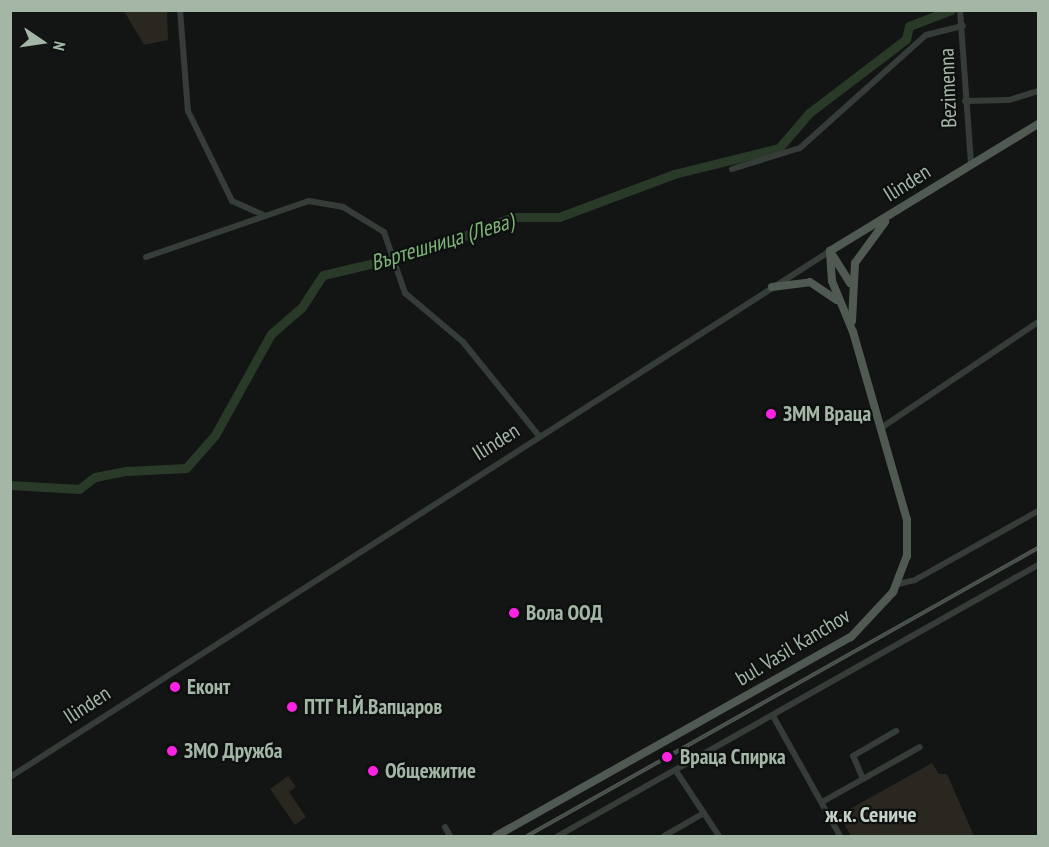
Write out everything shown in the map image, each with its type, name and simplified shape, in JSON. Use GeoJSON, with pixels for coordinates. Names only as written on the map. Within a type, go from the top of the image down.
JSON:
{"type":"FeatureCollection","features":[{"type":"Feature","properties":{"kind":"main road","name":"Ilinden"},"geometry":{"type":"LineString","coordinates":[[1004,143],[1038,118]]}},
{"type":"Feature","properties":{"kind":"main road","name":"Ilinden"},"geometry":{"type":"LineString","coordinates":[[830,251],[1038,124]]}},
{"type":"Feature","properties":{"kind":"main road"},"geometry":{"type":"LineString","coordinates":[[853,332],[850,285],[862,248],[896,211]]}},
{"type":"Feature","properties":{"kind":"main road"},"geometry":{"type":"LineString","coordinates":[[830,251],[850,285]]}},
{"type":"Feature","properties":{"kind":"main road"},"geometry":{"type":"LineString","coordinates":[[830,251],[831,274],[853,332],[908,528],[898,584]]}},
{"type":"Feature","properties":{"kind":"main road"},"geometry":{"type":"LineString","coordinates":[[772,287],[818,284],[845,312]]}},
{"type":"Feature","properties":{"kind":"main road","name":"bul. Vasil Kanchov"},"geometry":{"type":"LineString","coordinates":[[496,837],[851,637],[898,584]]}},
{"type":"Feature","properties":{"kind":"street"},"geometry":{"type":"LineString","coordinates":[[180,10],[188,111],[232,201],[264,215]]}},
{"type":"Feature","properties":{"kind":"street","name":"Bezimenna"},"geometry":{"type":"LineString","coordinates":[[960,10],[971,163]]}},
{"type":"Feature","properties":{"kind":"street"},"geometry":{"type":"LineString","coordinates":[[732,170],[800,147],[926,35],[962,23]]}},
{"type":"Feature","properties":{"kind":"street"},"geometry":{"type":"LineString","coordinates":[[965,101],[1009,100],[1038,91]]}},
{"type":"Feature","properties":{"kind":"street"},"geometry":{"type":"LineString","coordinates":[[146,257],[309,201],[331,202],[384,232],[398,274],[416,307],[462,342],[539,436]]}},
{"type":"Feature","properties":{"kind":"street","name":"Ilinden"},"geometry":{"type":"LineString","coordinates":[[10,777],[830,251]]}},
{"type":"Feature","properties":{"kind":"street"},"geometry":{"type":"LineString","coordinates":[[881,428],[1038,322]]}},
{"type":"Feature","properties":{"kind":"street"},"geometry":{"type":"LineString","coordinates":[[898,584],[915,580],[1038,512]]}},
{"type":"Feature","properties":{"kind":"street"},"geometry":{"type":"LineString","coordinates":[[558,837],[1038,565]]}},
{"type":"Feature","properties":{"kind":"street"},"geometry":{"type":"LineString","coordinates":[[773,716],[840,837]]}},
{"type":"Feature","properties":{"kind":"street"},"geometry":{"type":"LineString","coordinates":[[863,779],[853,756],[896,731]]}},
{"type":"Feature","properties":{"kind":"street"},"geometry":{"type":"LineString","coordinates":[[822,802],[920,747]]}},
{"type":"Feature","properties":{"kind":"street"},"geometry":{"type":"LineString","coordinates":[[675,771],[719,837]]}},
{"type":"Feature","properties":{"kind":"street"},"geometry":{"type":"LineString","coordinates":[[664,837],[704,813]]}},
{"type":"Feature","properties":{"kind":"street"},"geometry":{"type":"LineString","coordinates":[[445,827],[450,837]]}},
{"type":"Feature","properties":{"kind":"shaded area"},"geometry":{"type":"Polygon","coordinates":[[[124,11],[167,11],[168,40],[144,45],[124,11]]]}},
{"type":"Feature","properties":{"kind":"shaded area"},"geometry":{"type":"Polygon","coordinates":[[[932,763],[939,774],[947,774],[974,836],[851,836],[839,815],[932,763]]]}},
{"type":"Feature","properties":{"kind":"shaded area"},"geometry":{"type":"Polygon","coordinates":[[[288,776],[296,787],[289,792],[306,817],[295,825],[270,789],[288,776]]]}},
{"type":"Feature","properties":{"kind":"waterway","name":"Въртешница (Лева)"},"geometry":{"type":"LineString","coordinates":[[10,485],[79,489],[95,477],[127,471],[186,468],[215,435],[271,334],[302,307],[323,275],[425,251],[513,217],[559,217],[674,174],[779,148],[809,113],[906,39],[909,26],[951,10]]}},
{"type":"Feature","properties":{"kind":"railway"},"geometry":{"type":"LineString","coordinates":[[527,836],[1038,548]]}},
{"type":"Feature","properties":{"kind":"place","name":"ЗММ Враца"},"geometry":{"type":"Point","coordinates":[771,414]}},
{"type":"Feature","properties":{"kind":"place","name":"Вола ООД"},"geometry":{"type":"Point","coordinates":[514,613]}},
{"type":"Feature","properties":{"kind":"place","name":"Еконт"},"geometry":{"type":"Point","coordinates":[175,687]}},
{"type":"Feature","properties":{"kind":"place","name":"ПТГ Н.Й.Вапцаров"},"geometry":{"type":"Point","coordinates":[292,707]}},
{"type":"Feature","properties":{"kind":"place","name":"ЗМО Дружба"},"geometry":{"type":"Point","coordinates":[172,751]}},
{"type":"Feature","properties":{"kind":"place","name":"Враца Спирка"},"geometry":{"type":"Point","coordinates":[667,757]}},
{"type":"Feature","properties":{"kind":"place","name":"Общежитие"},"geometry":{"type":"Point","coordinates":[373,771]}},
{"type":"Feature","properties":{"kind":"district","name":"ж.к. Сениче"},"geometry":{"type":"Point","coordinates":[871,815]}}]}
